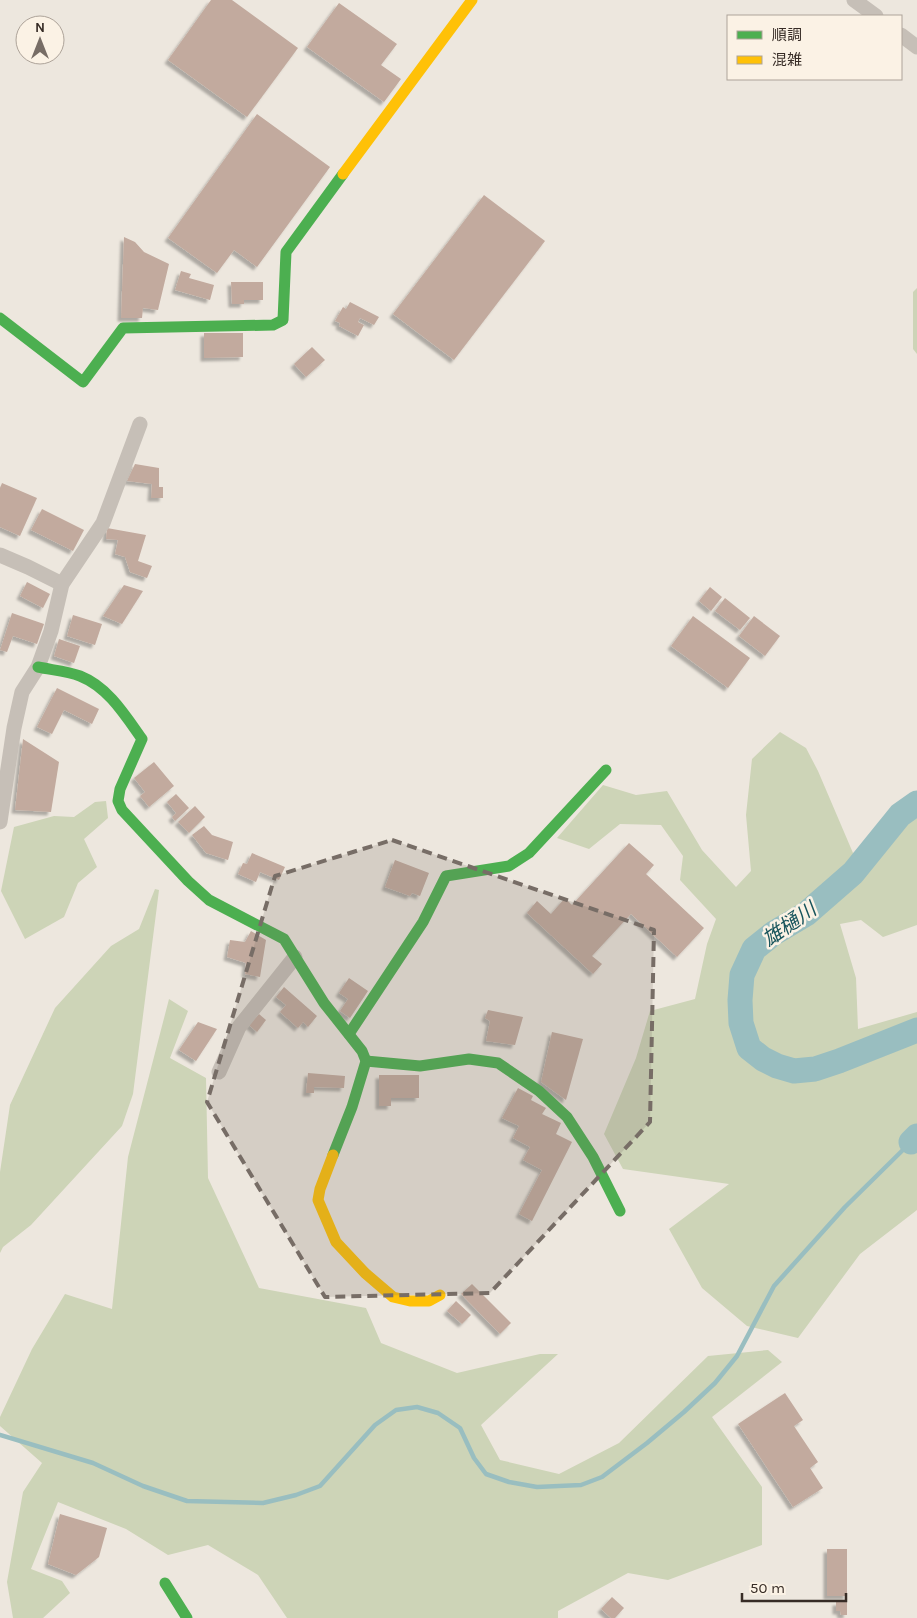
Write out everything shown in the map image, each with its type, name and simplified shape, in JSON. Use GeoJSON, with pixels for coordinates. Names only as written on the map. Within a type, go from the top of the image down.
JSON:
{"type":"FeatureCollection","features":[{"type":"Feature","properties":{"kind":"street"},"geometry":{"type":"LineString","coordinates":[[0,318],[83,382],[123,328],[273,326],[283,320],[286,252],[380,122],[472,0]]}},
{"type":"Feature","properties":{"kind":"street"},"geometry":{"type":"LineString","coordinates":[[854,0],[875,15]]}},
{"type":"Feature","properties":{"kind":"street"},"geometry":{"type":"LineString","coordinates":[[902,36],[917,47]]}},
{"type":"Feature","properties":{"kind":"street"},"geometry":{"type":"LineString","coordinates":[[0,822],[14,728],[22,692],[38,667],[51,631],[62,584],[102,522],[140,424]]}},
{"type":"Feature","properties":{"kind":"street"},"geometry":{"type":"LineString","coordinates":[[0,555],[62,584]]}},
{"type":"Feature","properties":{"kind":"street"},"geometry":{"type":"LineString","coordinates":[[38,667],[80,676],[98,685],[142,739],[120,789],[118,801],[122,810],[188,881],[209,900],[284,939],[324,1003],[362,1051],[366,1061],[352,1107],[320,1189],[318,1200],[336,1242],[365,1273],[393,1297],[410,1301],[429,1301],[440,1295]]}},
{"type":"Feature","properties":{"kind":"street"},"geometry":{"type":"LineString","coordinates":[[349,1034],[423,922],[446,876],[509,866],[529,853],[606,770]]}},
{"type":"Feature","properties":{"kind":"street"},"geometry":{"type":"LineString","coordinates":[[219,1072],[239,1027],[295,956]]}},
{"type":"Feature","properties":{"kind":"street"},"geometry":{"type":"LineString","coordinates":[[366,1061],[420,1066],[469,1059],[498,1063],[538,1091],[567,1117],[593,1157],[620,1211]]}},
{"type":"Feature","properties":{"kind":"street"},"geometry":{"type":"LineString","coordinates":[[165,1583],[187,1618]]}},
{"type":"Feature","properties":{"kind":"highlighted area"},"geometry":{"type":"Polygon","coordinates":[[[392,840],[654,930],[650,1122],[490,1293],[325,1297],[207,1102],[275,876],[392,840]]]}},
{"type":"Feature","properties":{"kind":"green space"},"geometry":{"type":"Polygon","coordinates":[[[917,288],[917,354],[913,349],[913,292],[917,288]]]}},
{"type":"Feature","properties":{"kind":"green space"},"geometry":{"type":"Polygon","coordinates":[[[780,732],[806,748],[818,771],[853,853],[917,814],[917,925],[883,937],[861,920],[840,924],[856,978],[858,1029],[917,1012],[917,1210],[860,1254],[798,1338],[747,1326],[702,1288],[669,1229],[729,1184],[623,1169],[604,1134],[636,1058],[650,1011],[695,999],[707,944],[716,919],[680,880],[683,856],[661,825],[620,824],[589,849],[557,838],[603,785],[636,795],[667,791],[702,850],[736,887],[751,871],[746,815],[752,759],[780,732]]]}},
{"type":"Feature","properties":{"kind":"green space"},"geometry":{"type":"Polygon","coordinates":[[[106,801],[108,818],[84,839],[97,867],[78,883],[64,917],[25,939],[1,891],[14,827],[54,816],[74,817],[95,802],[106,801]]]}},
{"type":"Feature","properties":{"kind":"green space"},"geometry":{"type":"Polygon","coordinates":[[[155,889],[159,890],[133,1094],[122,1126],[31,1225],[3,1247],[0,1253],[0,1172],[10,1105],[55,1008],[111,946],[139,929],[155,889]]]}},
{"type":"Feature","properties":{"kind":"green space"},"geometry":{"type":"Polygon","coordinates":[[[169,999],[188,1011],[170,1058],[206,1078],[208,1178],[259,1288],[366,1308],[381,1343],[457,1373],[540,1354],[558,1354],[481,1425],[500,1460],[559,1474],[619,1443],[708,1356],[768,1350],[782,1362],[712,1417],[762,1487],[762,1545],[668,1580],[628,1573],[558,1611],[558,1618],[287,1618],[258,1575],[208,1545],[168,1555],[126,1529],[58,1502],[31,1569],[62,1581],[70,1593],[43,1618],[13,1618],[7,1582],[23,1492],[42,1463],[0,1426],[0,1417],[32,1349],[65,1294],[112,1309],[128,1157],[169,999]]]}},
{"type":"Feature","properties":{"kind":"building"},"geometry":{"type":"Polygon","coordinates":[[[211,0],[232,0],[298,48],[247,117],[168,60],[211,0]]]}},
{"type":"Feature","properties":{"kind":"building"},"geometry":{"type":"Polygon","coordinates":[[[339,3],[397,44],[381,65],[401,79],[384,102],[307,47],[339,3]]]}},
{"type":"Feature","properties":{"kind":"building"},"geometry":{"type":"Polygon","coordinates":[[[257,114],[330,167],[257,267],[234,250],[217,273],[168,238],[257,114]]]}},
{"type":"Feature","properties":{"kind":"building"},"geometry":{"type":"Polygon","coordinates":[[[484,195],[545,241],[454,360],[393,314],[484,195]]]}},
{"type":"Feature","properties":{"kind":"building"},"geometry":{"type":"Polygon","coordinates":[[[124,237],[135,242],[144,252],[169,264],[158,310],[143,308],[142,318],[121,318],[124,237]]]}},
{"type":"Feature","properties":{"kind":"building"},"geometry":{"type":"Polygon","coordinates":[[[181,271],[191,274],[189,278],[214,285],[210,300],[175,290],[181,271]]]}},
{"type":"Feature","properties":{"kind":"building"},"geometry":{"type":"Polygon","coordinates":[[[231,282],[263,282],[263,300],[244,300],[244,304],[232,304],[231,282]]]}},
{"type":"Feature","properties":{"kind":"building"},"geometry":{"type":"Polygon","coordinates":[[[350,302],[379,317],[374,325],[360,318],[358,322],[364,325],[358,336],[339,326],[340,323],[335,321],[343,307],[346,309],[350,302]]]}},
{"type":"Feature","properties":{"kind":"building"},"geometry":{"type":"Polygon","coordinates":[[[204,333],[243,333],[243,357],[204,358],[204,333]]]}},
{"type":"Feature","properties":{"kind":"building"},"geometry":{"type":"Polygon","coordinates":[[[312,347],[325,360],[306,377],[294,364],[312,347]]]}},
{"type":"Feature","properties":{"kind":"building"},"geometry":{"type":"Polygon","coordinates":[[[135,464],[159,468],[159,487],[163,487],[163,498],[151,498],[152,484],[127,481],[135,464]]]}},
{"type":"Feature","properties":{"kind":"building"},"geometry":{"type":"Polygon","coordinates":[[[2,483],[37,498],[20,536],[0,527],[0,488],[2,483]]]}},
{"type":"Feature","properties":{"kind":"building"},"geometry":{"type":"Polygon","coordinates":[[[42,509],[84,530],[73,551],[31,530],[42,509]]]}},
{"type":"Feature","properties":{"kind":"building"},"geometry":{"type":"Polygon","coordinates":[[[107,528],[146,535],[138,561],[152,566],[147,578],[130,572],[125,557],[115,554],[118,540],[106,539],[107,528]]]}},
{"type":"Feature","properties":{"kind":"building"},"geometry":{"type":"Polygon","coordinates":[[[27,582],[50,594],[43,608],[20,596],[27,582]]]}},
{"type":"Feature","properties":{"kind":"building"},"geometry":{"type":"Polygon","coordinates":[[[124,585],[143,591],[122,624],[103,616],[124,585]]]}},
{"type":"Feature","properties":{"kind":"building"},"geometry":{"type":"Polygon","coordinates":[[[710,587],[722,597],[711,611],[699,601],[710,587]]]}},
{"type":"Feature","properties":{"kind":"building"},"geometry":{"type":"Polygon","coordinates":[[[725,598],[750,618],[740,630],[715,611],[725,598]]]}},
{"type":"Feature","properties":{"kind":"building"},"geometry":{"type":"Polygon","coordinates":[[[12,613],[44,624],[37,644],[13,636],[7,652],[0,650],[12,613]]]}},
{"type":"Feature","properties":{"kind":"building"},"geometry":{"type":"Polygon","coordinates":[[[73,615],[102,624],[95,645],[67,636],[73,615]]]}},
{"type":"Feature","properties":{"kind":"building"},"geometry":{"type":"Polygon","coordinates":[[[693,616],[750,658],[728,688],[671,646],[693,616]]]}},
{"type":"Feature","properties":{"kind":"building"},"geometry":{"type":"Polygon","coordinates":[[[754,616],[780,636],[765,656],[739,636],[754,616]]]}},
{"type":"Feature","properties":{"kind":"building"},"geometry":{"type":"Polygon","coordinates":[[[59,639],[80,646],[74,663],[54,656],[59,639]]]}},
{"type":"Feature","properties":{"kind":"building"},"geometry":{"type":"Polygon","coordinates":[[[57,688],[99,709],[92,724],[64,710],[52,734],[37,727],[57,688]]]}},
{"type":"Feature","properties":{"kind":"building"},"geometry":{"type":"Polygon","coordinates":[[[23,739],[59,762],[51,812],[15,810],[23,739]]]}},
{"type":"Feature","properties":{"kind":"building"},"geometry":{"type":"Polygon","coordinates":[[[154,762],[174,786],[149,807],[140,796],[145,792],[134,778],[154,762]]]}},
{"type":"Feature","properties":{"kind":"building"},"geometry":{"type":"Polygon","coordinates":[[[176,794],[189,808],[175,821],[172,817],[176,813],[167,802],[176,794]]]}},
{"type":"Feature","properties":{"kind":"building"},"geometry":{"type":"Polygon","coordinates":[[[195,806],[205,817],[189,833],[178,822],[195,806]]]}},
{"type":"Feature","properties":{"kind":"building"},"geometry":{"type":"Polygon","coordinates":[[[204,826],[212,835],[233,842],[228,860],[206,853],[192,835],[204,826]]]}},
{"type":"Feature","properties":{"kind":"building"},"geometry":{"type":"Polygon","coordinates":[[[629,843],[654,865],[646,874],[704,928],[677,957],[631,914],[592,956],[602,964],[593,974],[527,913],[537,901],[551,914],[565,898],[572,905],[629,843]]]}},
{"type":"Feature","properties":{"kind":"building"},"geometry":{"type":"Polygon","coordinates":[[[252,853],[285,867],[279,880],[260,872],[256,882],[238,874],[243,863],[247,864],[252,853]]]}},
{"type":"Feature","properties":{"kind":"building"},"geometry":{"type":"Polygon","coordinates":[[[395,860],[429,873],[420,896],[412,893],[410,896],[385,887],[395,860]]]}},
{"type":"Feature","properties":{"kind":"building"},"geometry":{"type":"Polygon","coordinates":[[[251,931],[266,940],[260,977],[245,974],[246,963],[227,957],[230,940],[245,942],[251,931]]]}},
{"type":"Feature","properties":{"kind":"building"},"geometry":{"type":"Polygon","coordinates":[[[349,978],[368,991],[350,1018],[340,1011],[348,999],[339,993],[349,978]]]}},
{"type":"Feature","properties":{"kind":"building"},"geometry":{"type":"Polygon","coordinates":[[[284,987],[317,1016],[308,1027],[303,1022],[298,1028],[280,1012],[286,1005],[276,997],[284,987]]]}},
{"type":"Feature","properties":{"kind":"building"},"geometry":{"type":"Polygon","coordinates":[[[488,1010],[523,1017],[515,1045],[486,1041],[490,1021],[485,1018],[488,1010]]]}},
{"type":"Feature","properties":{"kind":"building"},"geometry":{"type":"Polygon","coordinates":[[[259,1014],[266,1020],[257,1032],[249,1025],[259,1014]]]}},
{"type":"Feature","properties":{"kind":"building"},"geometry":{"type":"Polygon","coordinates":[[[198,1022],[217,1029],[196,1061],[179,1050],[198,1022]]]}},
{"type":"Feature","properties":{"kind":"building"},"geometry":{"type":"Polygon","coordinates":[[[552,1032],[583,1039],[566,1100],[541,1082],[552,1032]]]}},
{"type":"Feature","properties":{"kind":"building"},"geometry":{"type":"Polygon","coordinates":[[[308,1073],[345,1076],[344,1088],[314,1087],[314,1093],[306,1093],[308,1073]]]}},
{"type":"Feature","properties":{"kind":"building"},"geometry":{"type":"Polygon","coordinates":[[[379,1075],[419,1075],[419,1098],[391,1098],[391,1106],[379,1106],[379,1075]]]}},
{"type":"Feature","properties":{"kind":"building"},"geometry":{"type":"Polygon","coordinates":[[[518,1088],[533,1096],[531,1100],[546,1108],[542,1114],[561,1123],[556,1134],[572,1142],[532,1221],[519,1214],[542,1170],[523,1160],[530,1147],[513,1138],[519,1126],[502,1118],[518,1088]]]}},
{"type":"Feature","properties":{"kind":"building"},"geometry":{"type":"Polygon","coordinates":[[[472,1284],[511,1323],[500,1334],[461,1294],[472,1284]]]}},
{"type":"Feature","properties":{"kind":"building"},"geometry":{"type":"Polygon","coordinates":[[[456,1301],[471,1315],[462,1324],[447,1311],[456,1301]]]}},
{"type":"Feature","properties":{"kind":"building"},"geometry":{"type":"Polygon","coordinates":[[[785,1393],[803,1420],[794,1426],[818,1462],[810,1468],[823,1488],[793,1507],[738,1424],[785,1393]]]}},
{"type":"Feature","properties":{"kind":"building"},"geometry":{"type":"Polygon","coordinates":[[[60,1514],[107,1528],[99,1557],[76,1575],[48,1564],[60,1514]]]}},
{"type":"Feature","properties":{"kind":"building"},"geometry":{"type":"Polygon","coordinates":[[[827,1549],[847,1549],[847,1596],[827,1596],[827,1549]]]}},
{"type":"Feature","properties":{"kind":"building"},"geometry":{"type":"Polygon","coordinates":[[[612,1597],[624,1608],[615,1618],[611,1618],[601,1609],[612,1597]]]}},
{"type":"Feature","properties":{"kind":"building"},"geometry":{"type":"Polygon","coordinates":[[[836,1602],[847,1602],[847,1615],[841,1615],[840,1611],[836,1611],[836,1602]]]}},
{"type":"Feature","properties":{"kind":"waterway","name":"雄樋川"},"geometry":{"type":"LineString","coordinates":[[917,803],[900,815],[853,873],[806,914],[774,933],[754,949],[742,975],[740,1000],[741,1023],[749,1048],[763,1059],[794,1071],[815,1069],[917,1030]]}},
{"type":"Feature","properties":{"kind":"waterway","name":"雄樋川"},"geometry":{"type":"LineString","coordinates":[[911,1142],[917,1136]]}},
{"type":"Feature","properties":{"kind":"waterway"},"geometry":{"type":"LineString","coordinates":[[0,1435],[93,1463],[143,1486],[187,1501],[263,1503],[296,1495],[320,1486],[375,1425],[396,1410],[417,1407],[438,1413],[460,1428],[474,1458],[486,1474],[509,1482],[537,1487],[581,1485],[602,1477],[647,1443],[715,1383],[737,1356],[774,1286],[845,1207],[911,1142],[917,1143]]}},
{"type":"Feature","properties":{"kind":"traffic: fast"},"geometry":{"type":"LineString","coordinates":[[0,318],[83,382],[123,328],[273,325],[283,320],[286,252],[343,174]]}},
{"type":"Feature","properties":{"kind":"traffic: fast"},"geometry":{"type":"LineString","coordinates":[[38,667],[80,676],[99,687],[115,703],[142,739],[120,789],[118,801],[122,810],[188,881],[209,900],[284,939],[324,1003],[362,1051],[366,1061],[352,1107],[333,1155]]}},
{"type":"Feature","properties":{"kind":"traffic: fast"},"geometry":{"type":"LineString","coordinates":[[349,1034],[423,922],[446,876],[509,866],[529,853],[606,770]]}},
{"type":"Feature","properties":{"kind":"traffic: fast"},"geometry":{"type":"LineString","coordinates":[[366,1061],[420,1066],[469,1059],[498,1063],[539,1091],[567,1117],[593,1157],[620,1211]]}},
{"type":"Feature","properties":{"kind":"traffic: fast"},"geometry":{"type":"LineString","coordinates":[[165,1583],[187,1618]]}},
{"type":"Feature","properties":{"kind":"traffic: slow"},"geometry":{"type":"LineString","coordinates":[[343,174],[472,0]]}},
{"type":"Feature","properties":{"kind":"traffic: slow"},"geometry":{"type":"LineString","coordinates":[[333,1155],[320,1189],[318,1200],[336,1242],[365,1273],[393,1297],[410,1301],[429,1301],[440,1295]]}}]}
